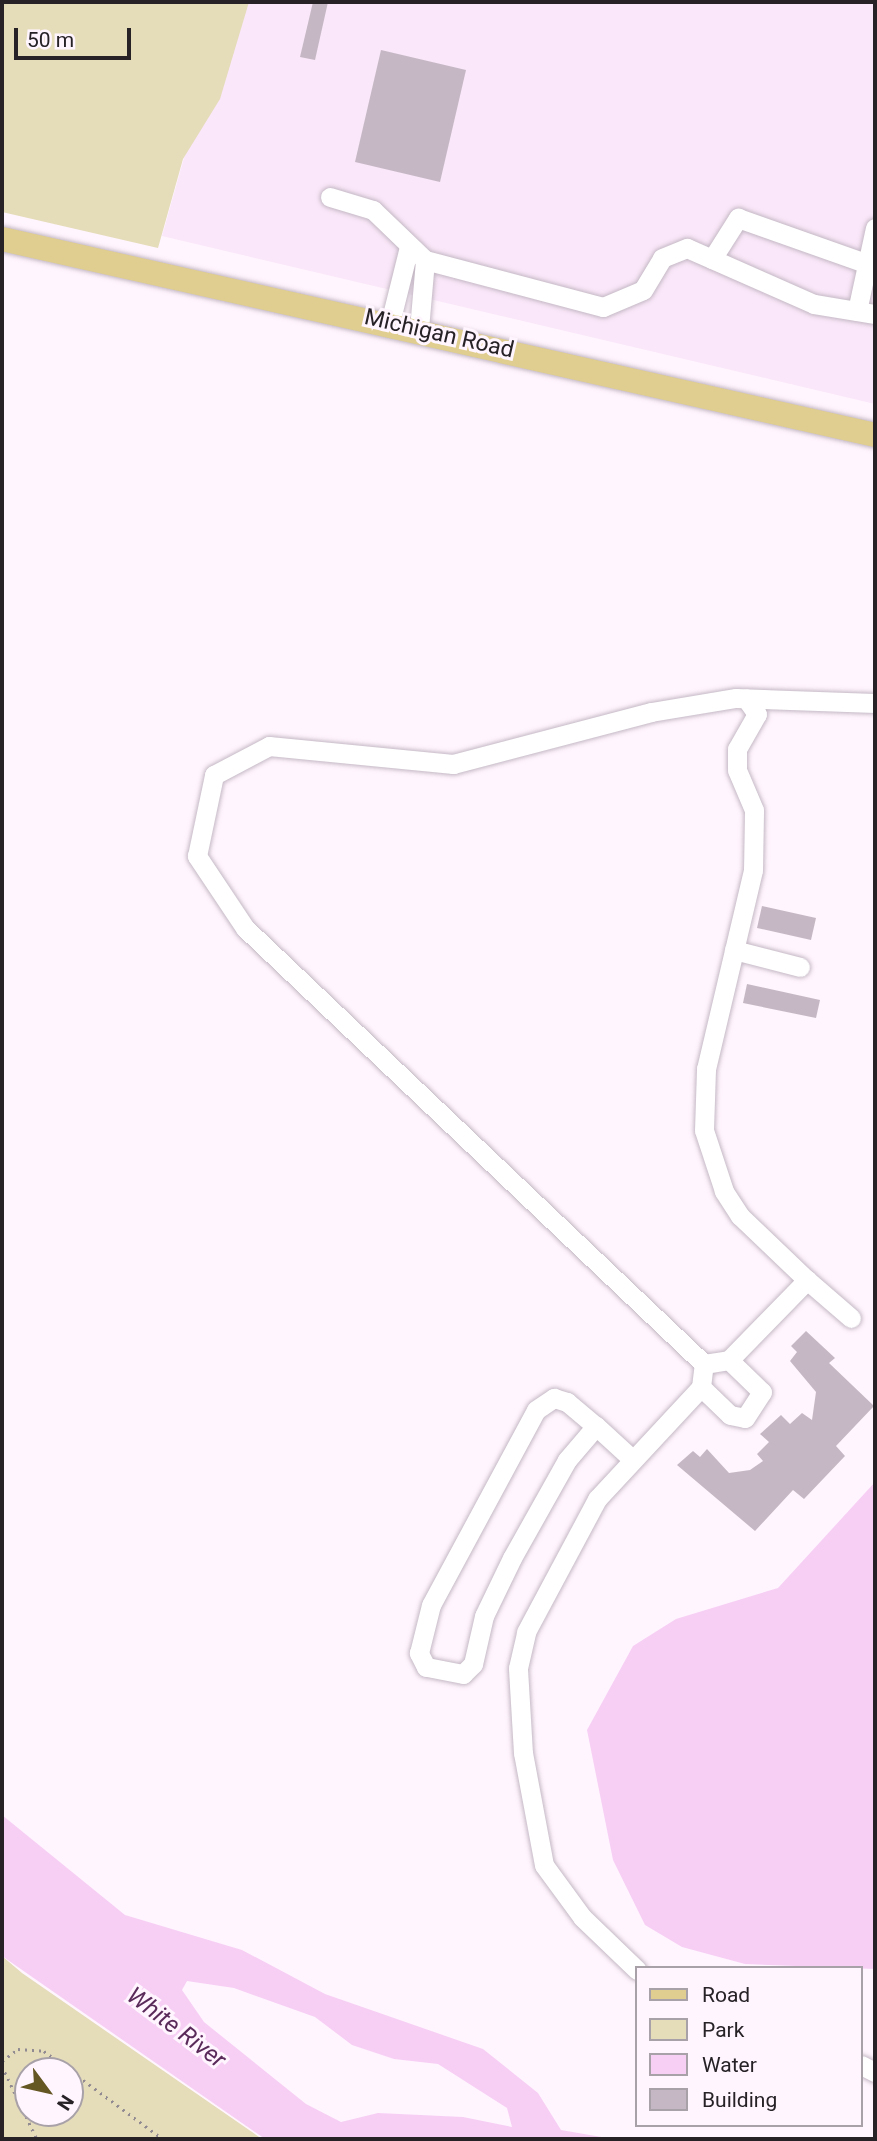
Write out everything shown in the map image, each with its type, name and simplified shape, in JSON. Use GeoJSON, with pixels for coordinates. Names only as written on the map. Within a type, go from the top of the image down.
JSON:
{"type":"FeatureCollection","features":[{"type":"Feature","properties":{"kind":"main road","name":"Michigan Road"},"geometry":{"type":"LineString","coordinates":[[2,239],[419,329],[875,435]]}},
{"type":"Feature","properties":{"kind":"lane"},"geometry":{"type":"LineString","coordinates":[[330,197],[373,210],[425,260],[603,307],[643,290],[674,251],[687,248],[814,304],[866,312],[868,264],[875,228]]}},
{"type":"Feature","properties":{"kind":"lane"},"geometry":{"type":"LineString","coordinates":[[712,259],[738,218],[868,264]]}},
{"type":"Feature","properties":{"kind":"lane"},"geometry":{"type":"LineString","coordinates":[[390,323],[409,247]]}},
{"type":"Feature","properties":{"kind":"lane"},"geometry":{"type":"LineString","coordinates":[[419,329],[425,260]]}},
{"type":"Feature","properties":{"kind":"lane"},"geometry":{"type":"LineString","coordinates":[[705,1364],[245,928],[197,856],[214,775],[270,746],[453,764],[651,712],[752,706],[786,697],[875,703]]}},
{"type":"Feature","properties":{"kind":"lane"},"geometry":{"type":"LineString","coordinates":[[752,706],[737,749],[755,839],[734,950],[706,1069],[704,1130],[724,1191],[740,1216],[851,1318]]}},
{"type":"Feature","properties":{"kind":"lane"},"geometry":{"type":"LineString","coordinates":[[734,950],[800,967]]}},
{"type":"Feature","properties":{"kind":"lane"},"geometry":{"type":"LineString","coordinates":[[705,1364],[729,1360],[807,1280]]}},
{"type":"Feature","properties":{"kind":"lane"},"geometry":{"type":"LineString","coordinates":[[701,1387],[730,1415],[746,1418],[762,1392],[729,1360]]}},
{"type":"Feature","properties":{"kind":"lane"},"geometry":{"type":"LineString","coordinates":[[636,1969],[582,1917],[544,1865],[523,1753],[518,1668],[526,1632],[597,1499],[631,1458],[701,1387],[705,1364]]}},
{"type":"Feature","properties":{"kind":"lane"},"geometry":{"type":"LineString","coordinates":[[596,1426],[567,1460],[512,1558],[484,1616],[473,1664],[463,1674],[426,1667],[419,1653],[431,1605],[536,1410],[554,1398],[596,1426],[631,1458]]}},
{"type":"Feature","properties":{"kind":"path"},"geometry":{"type":"LineString","coordinates":[[37,2139],[2,2064],[18,2049],[44,2050],[163,2139]]}},
{"type":"Feature","properties":{"kind":"shaded area"},"geometry":{"type":"Polygon","coordinates":[[[228,2],[875,2],[875,404],[162,236],[228,2]]]}},
{"type":"Feature","properties":{"kind":"green space"},"geometry":{"type":"Polygon","coordinates":[[[2,2],[249,2],[220,99],[183,159],[158,248],[2,212],[2,2]]]}},
{"type":"Feature","properties":{"kind":"green space"},"geometry":{"type":"Polygon","coordinates":[[[2,1956],[22,1973],[262,2139],[2,2139],[2,1956]]]}},
{"type":"Feature","properties":{"kind":"water"},"geometry":{"type":"Polygon","coordinates":[[[875,1482],[875,1969],[863,1969],[863,1966],[745,1964],[682,1947],[645,1925],[613,1860],[587,1730],[633,1646],[676,1619],[778,1588],[875,1482]]]}},
{"type":"Feature","properties":{"kind":"water","name":"White River"},"geometry":{"type":"Polygon","coordinates":[[[2,1815],[125,1915],[242,1950],[325,1994],[483,2049],[538,2093],[561,2130],[613,2139],[265,2139],[2,1956],[2,1815]],[[187,1981],[182,1990],[204,2022],[306,2104],[341,2122],[378,2113],[463,2117],[512,2127],[507,2108],[438,2064],[394,2059],[352,2045],[315,2017],[234,1988],[187,1981]]]}},
{"type":"Feature","properties":{"kind":"building"},"geometry":{"type":"Polygon","coordinates":[[[313,2],[328,2],[315,60],[300,57],[313,2]]]}},
{"type":"Feature","properties":{"kind":"building"},"geometry":{"type":"Polygon","coordinates":[[[381,50],[466,70],[440,182],[355,162],[381,50]]]}},
{"type":"Feature","properties":{"kind":"building"},"geometry":{"type":"Polygon","coordinates":[[[762,906],[816,918],[811,940],[757,928],[762,906]]]}},
{"type":"Feature","properties":{"kind":"building"},"geometry":{"type":"Polygon","coordinates":[[[747,984],[820,1000],[816,1018],[743,1003],[747,984]]]}},
{"type":"Feature","properties":{"kind":"building"},"geometry":{"type":"Polygon","coordinates":[[[806,1331],[835,1358],[829,1363],[874,1406],[836,1446],[845,1456],[804,1499],[793,1490],[755,1531],[677,1465],[693,1451],[700,1457],[707,1449],[729,1473],[750,1470],[763,1461],[757,1454],[769,1442],[760,1434],[781,1415],[790,1424],[802,1413],[812,1420],[816,1392],[790,1361],[797,1352],[791,1346],[806,1331]]]}}]}
